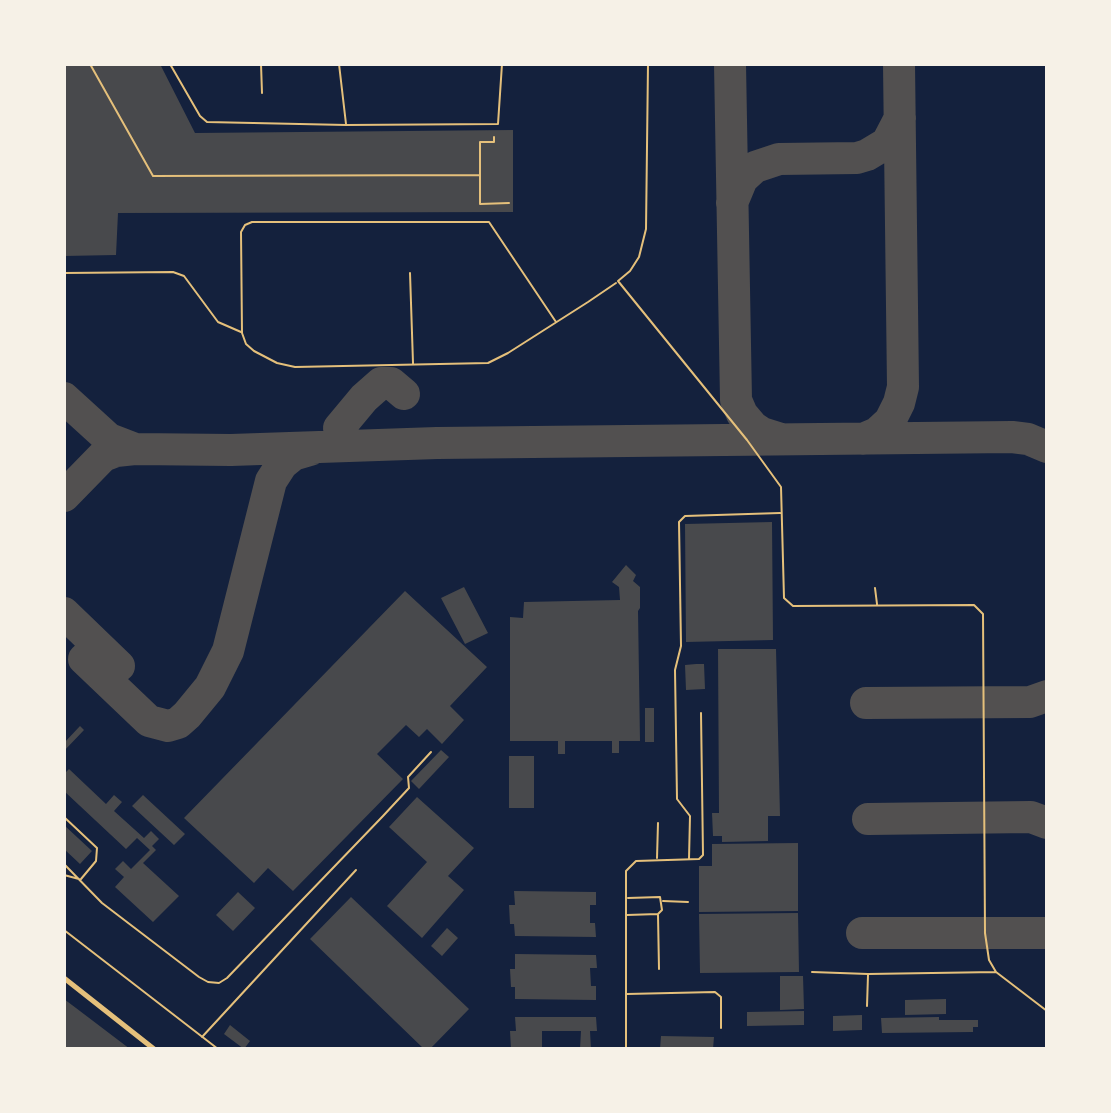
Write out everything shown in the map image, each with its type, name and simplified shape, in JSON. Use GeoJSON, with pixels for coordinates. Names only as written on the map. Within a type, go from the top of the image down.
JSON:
{"type":"FeatureCollection","features":[{"type":"Feature","properties":{"kind":"street"},"geometry":{"type":"LineString","coordinates":[[64,978],[153,1049]]}},
{"type":"Feature","properties":{"kind":"lane"},"geometry":{"type":"LineString","coordinates":[[170,64],[200,116],[207,122],[346,125],[498,124],[502,64]]}},
{"type":"Feature","properties":{"kind":"lane"},"geometry":{"type":"LineString","coordinates":[[261,64],[262,93]]}},
{"type":"Feature","properties":{"kind":"lane"},"geometry":{"type":"LineString","coordinates":[[339,64],[346,125]]}},
{"type":"Feature","properties":{"kind":"lane"},"geometry":{"type":"LineString","coordinates":[[556,322],[489,222],[482,220],[252,222],[245,225],[241,232],[242,333],[246,344],[254,351],[277,363],[295,367],[488,363],[498,360],[556,322],[618,281],[630,271],[639,257],[646,229],[648,64]]}},
{"type":"Feature","properties":{"kind":"lane"},"geometry":{"type":"LineString","coordinates":[[64,273],[173,272],[184,276],[218,322],[242,333]]}},
{"type":"Feature","properties":{"kind":"lane"},"geometry":{"type":"LineString","coordinates":[[410,273],[413,365]]}},
{"type":"Feature","properties":{"kind":"lane"},"geometry":{"type":"LineString","coordinates":[[618,281],[781,487],[784,598],[787,603],[793,606],[974,605],[983,614],[985,933],[989,960],[996,972],[1047,1011]]}},
{"type":"Feature","properties":{"kind":"lane"},"geometry":{"type":"LineString","coordinates":[[689,859],[690,816],[677,799],[675,670],[681,646],[679,522],[685,516],[782,513]]}},
{"type":"Feature","properties":{"kind":"lane"},"geometry":{"type":"LineString","coordinates":[[875,588],[877,605]]}},
{"type":"Feature","properties":{"kind":"lane"},"geometry":{"type":"LineString","coordinates":[[626,1049],[626,871],[636,861],[699,859],[703,855],[701,713]]}},
{"type":"Feature","properties":{"kind":"lane"},"geometry":{"type":"LineString","coordinates":[[64,864],[102,903],[199,977],[219,983],[409,788],[408,777],[431,752]]}},
{"type":"Feature","properties":{"kind":"lane"},"geometry":{"type":"LineString","coordinates":[[64,817],[97,848],[96,861],[80,880]]}},
{"type":"Feature","properties":{"kind":"lane"},"geometry":{"type":"LineString","coordinates":[[657,860],[658,823]]}},
{"type":"Feature","properties":{"kind":"lane"},"geometry":{"type":"LineString","coordinates":[[202,1037],[356,870]]}},
{"type":"Feature","properties":{"kind":"lane"},"geometry":{"type":"LineString","coordinates":[[64,875],[80,880]]}},
{"type":"Feature","properties":{"kind":"lane"},"geometry":{"type":"LineString","coordinates":[[626,898],[656,897],[662,901],[688,902]]}},
{"type":"Feature","properties":{"kind":"lane"},"geometry":{"type":"LineString","coordinates":[[659,969],[658,914],[662,910],[662,901]]}},
{"type":"Feature","properties":{"kind":"lane"},"geometry":{"type":"LineString","coordinates":[[626,915],[658,914]]}},
{"type":"Feature","properties":{"kind":"lane"},"geometry":{"type":"LineString","coordinates":[[64,930],[218,1049]]}},
{"type":"Feature","properties":{"kind":"lane"},"geometry":{"type":"LineString","coordinates":[[812,972],[996,972]]}},
{"type":"Feature","properties":{"kind":"lane"},"geometry":{"type":"LineString","coordinates":[[867,1006],[868,974]]}},
{"type":"Feature","properties":{"kind":"lane"},"geometry":{"type":"LineString","coordinates":[[626,994],[715,992],[721,997],[721,1028]]}},
{"type":"Feature","properties":{"kind":"path"},"geometry":{"type":"LineString","coordinates":[[90,64],[153,176],[480,175]]}},
{"type":"Feature","properties":{"kind":"path"},"geometry":{"type":"LineString","coordinates":[[494,137],[494,142],[480,142],[480,204],[509,203]]}},
{"type":"Feature","properties":{"kind":"building"},"geometry":{"type":"Polygon","coordinates":[[[64,64],[160,64],[195,133],[513,130],[513,212],[118,213],[116,255],[64,256],[64,64]]]}},
{"type":"Feature","properties":{"kind":"building"},"geometry":{"type":"Polygon","coordinates":[[[772,522],[773,640],[686,642],[685,524],[772,522]]]}},
{"type":"Feature","properties":{"kind":"building"},"geometry":{"type":"Polygon","coordinates":[[[626,565],[636,575],[633,581],[640,587],[640,741],[619,741],[619,753],[612,753],[612,741],[565,741],[565,754],[558,754],[558,741],[510,741],[510,617],[523,618],[524,602],[620,600],[619,587],[612,582],[626,565]]]}},
{"type":"Feature","properties":{"kind":"building"},"geometry":{"type":"Polygon","coordinates":[[[464,587],[488,633],[465,644],[441,598],[464,587]]]}},
{"type":"Feature","properties":{"kind":"building"},"geometry":{"type":"Polygon","coordinates":[[[405,591],[487,667],[450,706],[464,720],[442,744],[427,729],[419,737],[406,725],[377,754],[403,779],[293,891],[268,868],[254,883],[184,818],[405,591]]]}},
{"type":"Feature","properties":{"kind":"building"},"geometry":{"type":"Polygon","coordinates":[[[718,649],[776,649],[780,816],[768,816],[768,841],[722,842],[722,836],[713,836],[712,813],[719,813],[718,649]]]}},
{"type":"Feature","properties":{"kind":"building"},"geometry":{"type":"Polygon","coordinates":[[[704,664],[705,689],[686,690],[685,665],[704,664]]]}},
{"type":"Feature","properties":{"kind":"building"},"geometry":{"type":"Polygon","coordinates":[[[645,708],[654,708],[654,742],[645,742],[645,708]]]}},
{"type":"Feature","properties":{"kind":"building"},"geometry":{"type":"Polygon","coordinates":[[[80,726],[84,730],[64,751],[64,743],[80,726]]]}},
{"type":"Feature","properties":{"kind":"building"},"geometry":{"type":"Polygon","coordinates":[[[441,750],[449,757],[419,789],[411,781],[441,750]]]}},
{"type":"Feature","properties":{"kind":"building"},"geometry":{"type":"Polygon","coordinates":[[[509,756],[534,756],[534,808],[509,808],[509,756]]]}},
{"type":"Feature","properties":{"kind":"building"},"geometry":{"type":"Polygon","coordinates":[[[69,769],[106,804],[114,795],[122,802],[114,811],[144,838],[151,831],[159,839],[152,846],[156,850],[143,863],[179,896],[153,922],[115,887],[124,877],[115,869],[123,861],[131,869],[150,850],[137,838],[126,849],[64,791],[64,774],[69,769]]]}},
{"type":"Feature","properties":{"kind":"building"},"geometry":{"type":"Polygon","coordinates":[[[143,795],[185,834],[174,845],[132,806],[143,795]]]}},
{"type":"Feature","properties":{"kind":"building"},"geometry":{"type":"Polygon","coordinates":[[[417,797],[474,848],[448,876],[464,890],[422,938],[387,906],[427,862],[389,827],[417,797]]]}},
{"type":"Feature","properties":{"kind":"building"},"geometry":{"type":"Polygon","coordinates":[[[64,825],[92,851],[80,864],[64,849],[64,825]]]}},
{"type":"Feature","properties":{"kind":"building"},"geometry":{"type":"Polygon","coordinates":[[[798,843],[798,911],[699,912],[699,866],[712,866],[712,844],[798,843]]]}},
{"type":"Feature","properties":{"kind":"building"},"geometry":{"type":"Polygon","coordinates":[[[514,891],[596,892],[596,905],[590,905],[590,923],[595,923],[596,937],[515,936],[514,924],[510,924],[509,905],[515,905],[514,891]]]}},
{"type":"Feature","properties":{"kind":"building"},"geometry":{"type":"Polygon","coordinates":[[[238,892],[255,908],[233,931],[216,915],[238,892]]]}},
{"type":"Feature","properties":{"kind":"building"},"geometry":{"type":"Polygon","coordinates":[[[351,897],[469,1009],[430,1049],[424,1049],[310,939],[351,897]]]}},
{"type":"Feature","properties":{"kind":"building"},"geometry":{"type":"Polygon","coordinates":[[[798,913],[799,972],[700,973],[699,914],[798,913]]]}},
{"type":"Feature","properties":{"kind":"building"},"geometry":{"type":"Polygon","coordinates":[[[447,928],[458,938],[442,956],[431,946],[447,928]]]}},
{"type":"Feature","properties":{"kind":"building"},"geometry":{"type":"Polygon","coordinates":[[[515,954],[596,955],[597,968],[590,968],[591,986],[596,986],[596,1000],[515,999],[510,969],[515,969],[515,954]]]}},
{"type":"Feature","properties":{"kind":"building"},"geometry":{"type":"Polygon","coordinates":[[[780,976],[803,976],[804,1009],[780,1010],[780,976]]]}},
{"type":"Feature","properties":{"kind":"building"},"geometry":{"type":"Polygon","coordinates":[[[64,999],[76,1008],[130,1049],[64,1049],[64,999]]]}},
{"type":"Feature","properties":{"kind":"building"},"geometry":{"type":"Polygon","coordinates":[[[946,999],[946,1014],[905,1015],[905,1000],[946,999]]]}},
{"type":"Feature","properties":{"kind":"building"},"geometry":{"type":"Polygon","coordinates":[[[804,1011],[804,1025],[747,1026],[747,1012],[804,1011]]]}},
{"type":"Feature","properties":{"kind":"building"},"geometry":{"type":"Polygon","coordinates":[[[862,1015],[862,1030],[833,1031],[833,1016],[862,1015]]]}},
{"type":"Feature","properties":{"kind":"building"},"geometry":{"type":"Polygon","coordinates":[[[515,1017],[596,1017],[597,1031],[590,1031],[591,1049],[580,1049],[581,1031],[542,1031],[542,1049],[511,1049],[510,1031],[516,1031],[515,1017]]]}},
{"type":"Feature","properties":{"kind":"building"},"geometry":{"type":"Polygon","coordinates":[[[939,1017],[939,1020],[978,1020],[978,1027],[973,1027],[973,1032],[882,1033],[881,1018],[939,1017]]]}},
{"type":"Feature","properties":{"kind":"building"},"geometry":{"type":"Polygon","coordinates":[[[230,1025],[250,1041],[244,1049],[224,1034],[230,1025]]]}},
{"type":"Feature","properties":{"kind":"building"},"geometry":{"type":"Polygon","coordinates":[[[661,1036],[714,1037],[713,1049],[660,1049],[661,1036]]]}},
{"type":"Feature","properties":{"kind":"taxiway"},"geometry":{"type":"LineString","coordinates":[[730,64],[736,400],[753,427],[781,439]]}},
{"type":"Feature","properties":{"kind":"taxiway"},"geometry":{"type":"LineString","coordinates":[[863,439],[877,433],[890,421],[903,387],[899,64]]}},
{"type":"Feature","properties":{"kind":"taxiway"},"geometry":{"type":"LineString","coordinates":[[732,203],[742,179],[755,167],[779,159],[857,158],[867,155],[887,143],[900,118]]}},
{"type":"Feature","properties":{"kind":"taxiway"},"geometry":{"type":"LineString","coordinates":[[339,428],[381,383],[391,383],[404,394]]}},
{"type":"Feature","properties":{"kind":"taxiway"},"geometry":{"type":"LineString","coordinates":[[64,398],[109,439],[135,449],[1012,437],[1028,439],[1047,447]]}},
{"type":"Feature","properties":{"kind":"taxiway"},"geometry":{"type":"LineString","coordinates":[[64,496],[103,456],[135,449]]}},
{"type":"Feature","properties":{"kind":"taxiway"},"geometry":{"type":"LineString","coordinates":[[84,659],[149,721],[168,726],[178,723],[187,715],[210,687],[228,651],[271,481],[282,464],[293,455],[310,450]]}},
{"type":"Feature","properties":{"kind":"taxiway"},"geometry":{"type":"LineString","coordinates":[[64,613],[119,666]]}},
{"type":"Feature","properties":{"kind":"taxiway"},"geometry":{"type":"LineString","coordinates":[[866,703],[1030,702],[1047,696]]}},
{"type":"Feature","properties":{"kind":"taxiway"},"geometry":{"type":"LineString","coordinates":[[868,819],[1031,817],[1047,823]]}},
{"type":"Feature","properties":{"kind":"taxiway"},"geometry":{"type":"LineString","coordinates":[[862,933],[1047,933]]}}]}
